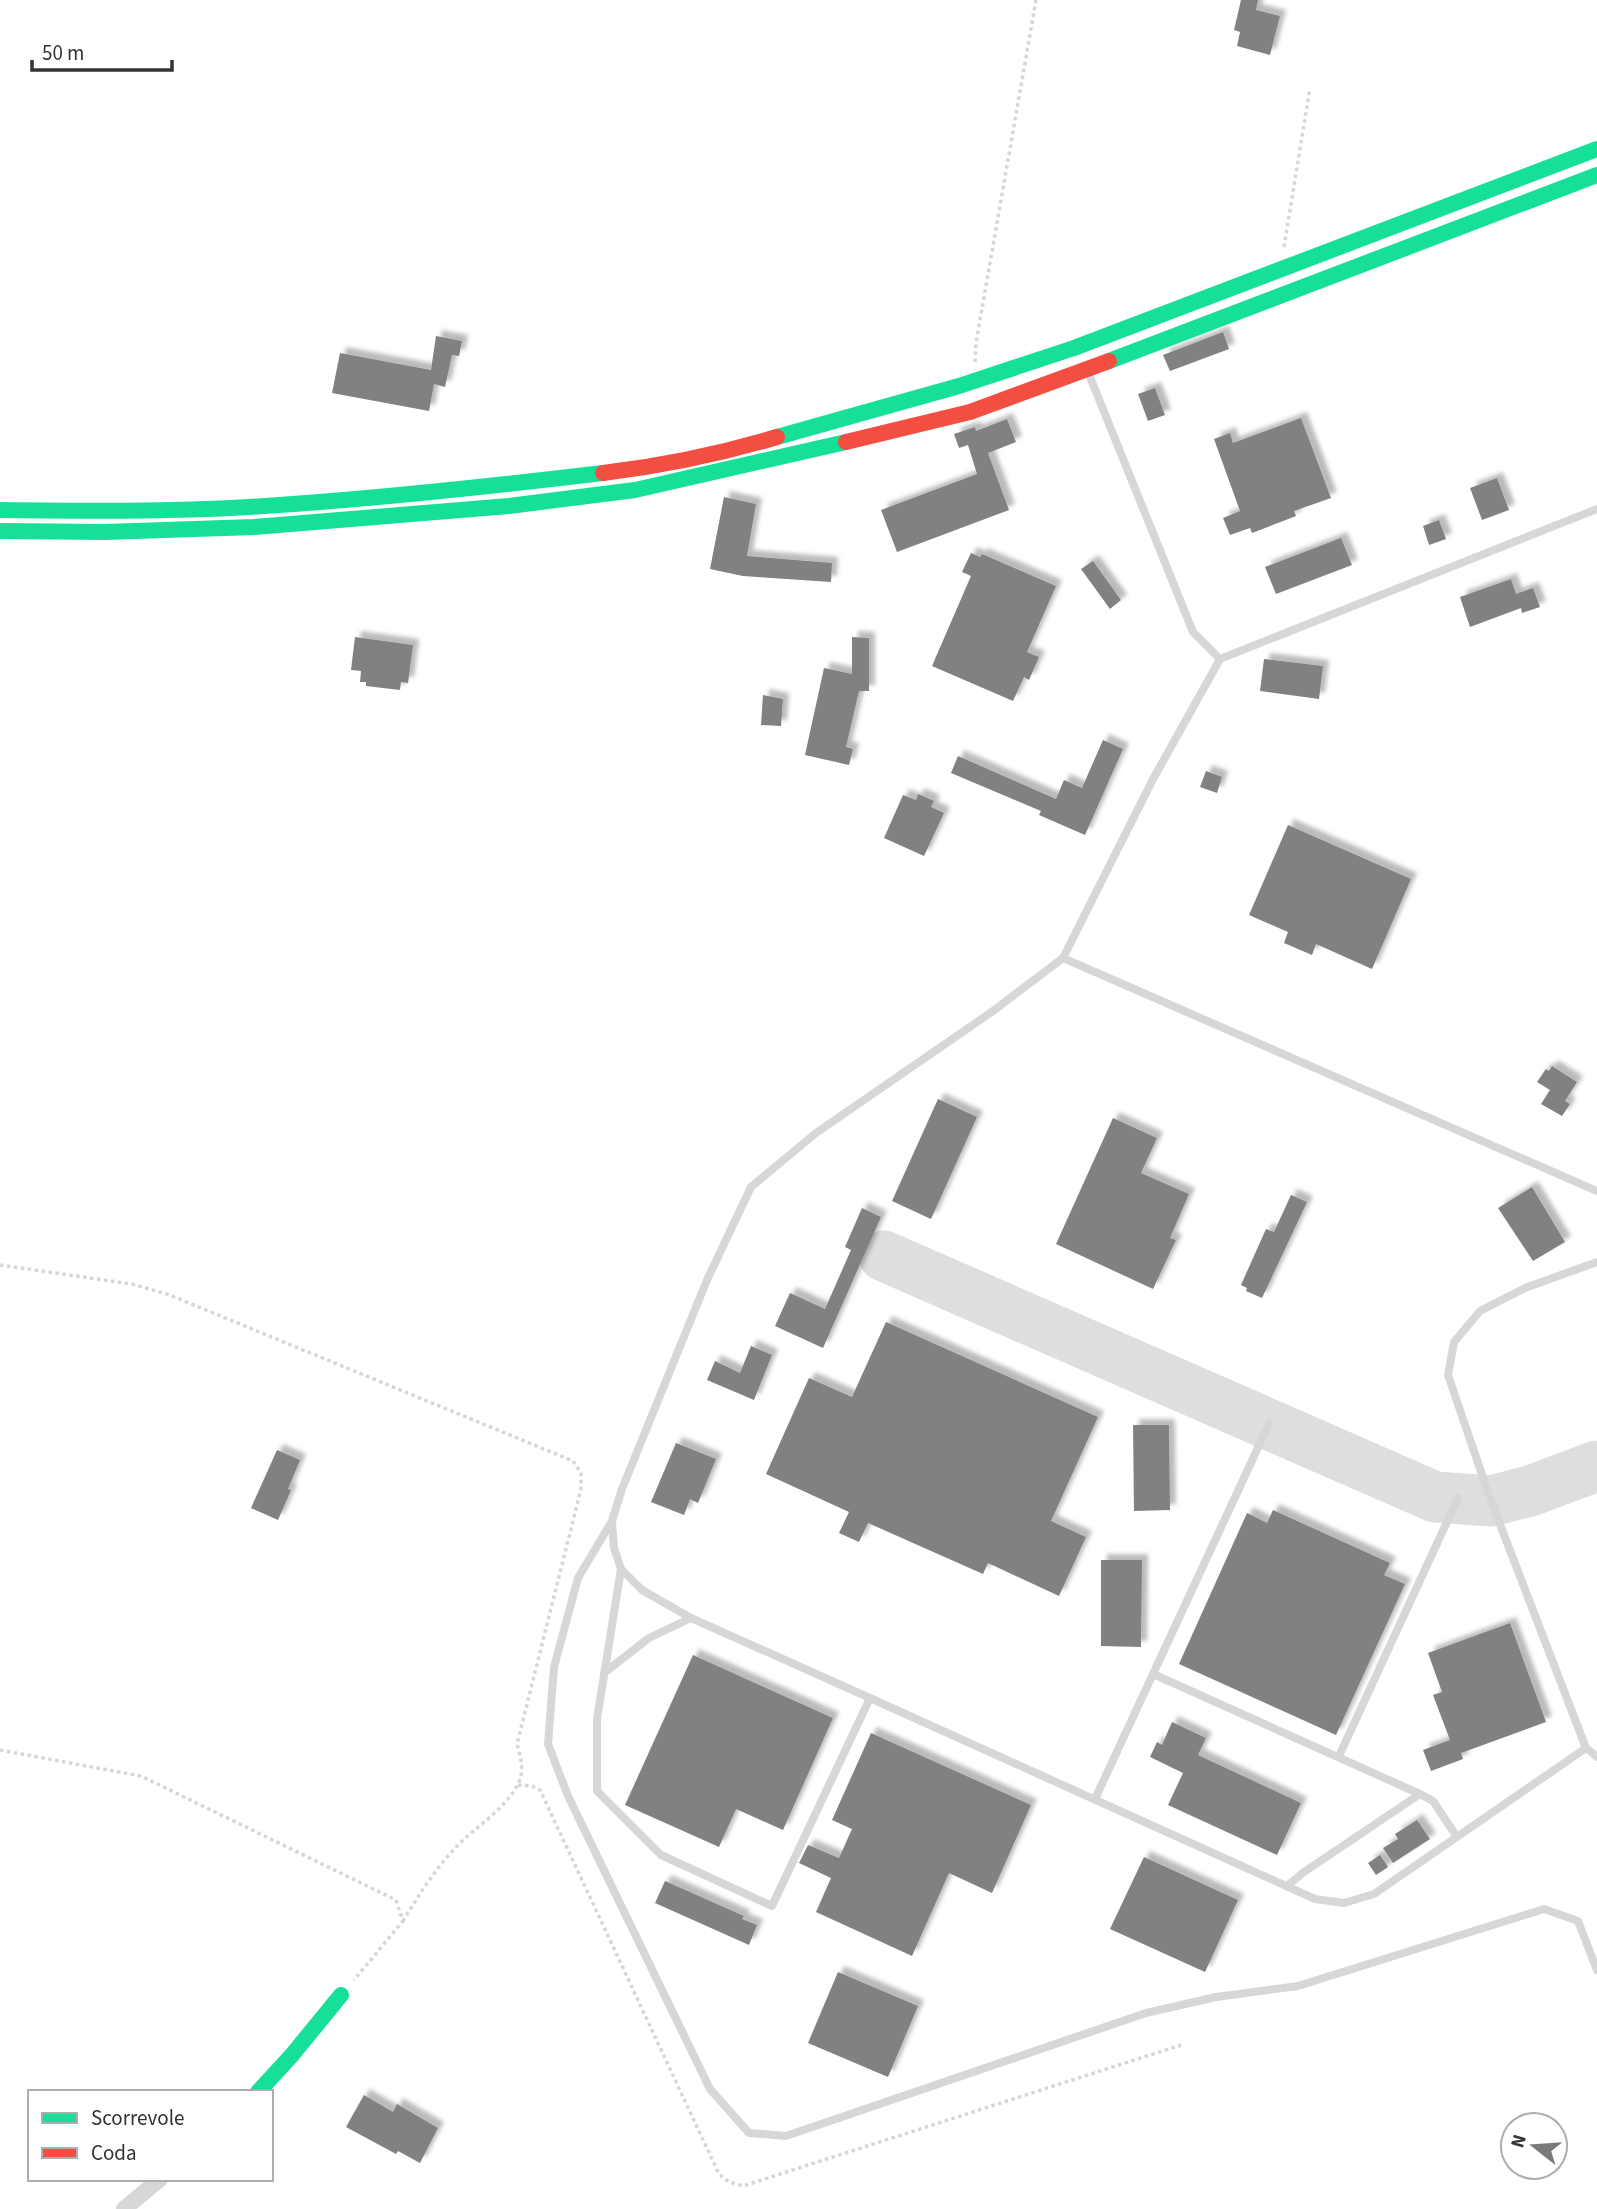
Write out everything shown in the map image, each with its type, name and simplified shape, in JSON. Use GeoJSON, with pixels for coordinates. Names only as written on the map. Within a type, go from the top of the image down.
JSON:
{"type":"FeatureCollection","features":[{"type":"Feature","properties":{"kind":"street"},"geometry":{"type":"LineString","coordinates":[[0,510],[137,511],[249,508],[429,494],[637,469],[722,453],[973,382],[1074,348],[1597,149]]}},
{"type":"Feature","properties":{"kind":"street"},"geometry":{"type":"LineString","coordinates":[[0,531],[105,532],[254,527],[509,506],[635,490],[779,458],[970,412],[1597,175]]}},
{"type":"Feature","properties":{"kind":"street"},"geometry":{"type":"LineString","coordinates":[[260,2090],[341,1995]]}},
{"type":"Feature","properties":{"kind":"street"},"geometry":{"type":"LineString","coordinates":[[124,2209],[158,2181]]}},
{"type":"Feature","properties":{"kind":"lane"},"geometry":{"type":"LineString","coordinates":[[1087,369],[1193,632],[1220,659]]}},
{"type":"Feature","properties":{"kind":"lane"},"geometry":{"type":"LineString","coordinates":[[1597,509],[1220,659],[1152,780],[1063,958],[993,1011],[816,1133],[751,1187],[707,1280],[622,1489],[612,1521],[578,1577],[554,1667],[548,1744],[568,1796],[710,2089],[749,2133],[786,2136],[1146,2013],[1216,1997],[1298,1986],[1544,1909],[1578,1921],[1597,1970]]}},
{"type":"Feature","properties":{"kind":"lane"},"geometry":{"type":"LineString","coordinates":[[1063,958],[1597,1191]]}},
{"type":"Feature","properties":{"kind":"lane"},"geometry":{"type":"LineString","coordinates":[[1597,1262],[1525,1288],[1480,1311],[1454,1342],[1448,1375],[1491,1501],[1586,1748],[1597,1757]]}},
{"type":"Feature","properties":{"kind":"lane"},"geometry":{"type":"LineString","coordinates":[[1095,1800],[1269,1424]]}},
{"type":"Feature","properties":{"kind":"lane"},"geometry":{"type":"LineString","coordinates":[[1339,1756],[1458,1498]]}},
{"type":"Feature","properties":{"kind":"lane"},"geometry":{"type":"LineString","coordinates":[[612,1521],[614,1548],[621,1569],[642,1590],[691,1618],[1315,1899],[1344,1903],[1374,1894],[1586,1748]]}},
{"type":"Feature","properties":{"kind":"lane"},"geometry":{"type":"LineString","coordinates":[[621,1569],[597,1719],[597,1791],[661,1854],[772,1906],[870,1698]]}},
{"type":"Feature","properties":{"kind":"lane"},"geometry":{"type":"LineString","coordinates":[[604,1673],[649,1638],[691,1618]]}},
{"type":"Feature","properties":{"kind":"lane"},"geometry":{"type":"LineString","coordinates":[[1153,1674],[1420,1794],[1433,1801],[1457,1837]]}},
{"type":"Feature","properties":{"kind":"lane"},"geometry":{"type":"LineString","coordinates":[[1287,1886],[1420,1794]]}},
{"type":"Feature","properties":{"kind":"path"},"geometry":{"type":"LineString","coordinates":[[973,382],[976,342],[1036,0]]}},
{"type":"Feature","properties":{"kind":"path"},"geometry":{"type":"LineString","coordinates":[[1280,270],[1310,88]]}},
{"type":"Feature","properties":{"kind":"path"},"geometry":{"type":"LineString","coordinates":[[0,1265],[132,1284],[167,1294],[573,1461],[581,1474],[580,1489],[517,1744],[523,1770],[518,1785],[507,1800],[458,1845],[430,1878],[403,1921],[341,1995]]}},
{"type":"Feature","properties":{"kind":"path"},"geometry":{"type":"LineString","coordinates":[[0,1750],[141,1776],[396,1900],[403,1921]]}},
{"type":"Feature","properties":{"kind":"path"},"geometry":{"type":"LineString","coordinates":[[518,1785],[532,1786],[540,1790],[719,2174],[729,2182],[743,2186],[1181,2045]]}},
{"type":"Feature","properties":{"kind":"building"},"geometry":{"type":"Polygon","coordinates":[[[1241,0],[1258,0],[1256,10],[1280,16],[1270,55],[1237,46],[1240,32],[1234,30],[1241,0]]]}},
{"type":"Feature","properties":{"kind":"building"},"geometry":{"type":"Polygon","coordinates":[[[1223,332],[1229,349],[1170,371],[1163,355],[1223,332]]]}},
{"type":"Feature","properties":{"kind":"building"},"geometry":{"type":"Polygon","coordinates":[[[436,336],[462,341],[459,356],[452,355],[445,387],[434,384],[429,411],[332,393],[340,353],[431,370],[436,336]]]}},
{"type":"Feature","properties":{"kind":"building"},"geometry":{"type":"Polygon","coordinates":[[[1155,388],[1165,415],[1148,421],[1138,394],[1155,388]]]}},
{"type":"Feature","properties":{"kind":"building"},"geometry":{"type":"Polygon","coordinates":[[[1301,418],[1331,498],[1294,511],[1296,516],[1252,533],[1250,528],[1230,535],[1223,518],[1240,511],[1214,439],[1230,433],[1233,443],[1301,418]]]}},
{"type":"Feature","properties":{"kind":"building"},"geometry":{"type":"Polygon","coordinates":[[[1007,419],[1016,442],[988,453],[1009,510],[897,552],[881,510],[977,474],[968,445],[959,448],[954,434],[975,427],[976,431],[1007,419]]]}},
{"type":"Feature","properties":{"kind":"building"},"geometry":{"type":"Polygon","coordinates":[[[1497,478],[1509,510],[1482,520],[1470,488],[1497,478]]]}},
{"type":"Feature","properties":{"kind":"building"},"geometry":{"type":"Polygon","coordinates":[[[724,497],[756,504],[747,556],[832,563],[831,582],[743,576],[710,569],[724,497]]]}},
{"type":"Feature","properties":{"kind":"building"},"geometry":{"type":"Polygon","coordinates":[[[1439,520],[1446,539],[1429,545],[1423,526],[1439,520]]]}},
{"type":"Feature","properties":{"kind":"building"},"geometry":{"type":"Polygon","coordinates":[[[1341,538],[1352,565],[1276,594],[1265,567],[1341,538]]]}},
{"type":"Feature","properties":{"kind":"building"},"geometry":{"type":"Polygon","coordinates":[[[971,553],[980,557],[982,554],[1056,586],[1027,652],[1039,657],[1029,680],[1024,677],[1013,701],[932,666],[971,576],[962,572],[971,553]]]}},
{"type":"Feature","properties":{"kind":"building"},"geometry":{"type":"Polygon","coordinates":[[[1093,561],[1121,600],[1110,609],[1081,569],[1093,561]]]}},
{"type":"Feature","properties":{"kind":"building"},"geometry":{"type":"Polygon","coordinates":[[[1511,579],[1516,594],[1533,588],[1540,607],[1522,613],[1521,608],[1470,627],[1460,597],[1511,579]]]}},
{"type":"Feature","properties":{"kind":"building"},"geometry":{"type":"Polygon","coordinates":[[[355,637],[413,645],[408,683],[401,682],[400,690],[366,686],[366,682],[360,682],[361,671],[351,670],[355,637]]]}},
{"type":"Feature","properties":{"kind":"building"},"geometry":{"type":"Polygon","coordinates":[[[852,637],[869,638],[869,691],[859,691],[846,747],[853,749],[849,765],[805,755],[824,668],[852,674],[852,637]]]}},
{"type":"Feature","properties":{"kind":"building"},"geometry":{"type":"Polygon","coordinates":[[[1264,659],[1323,666],[1319,699],[1260,691],[1264,659]]]}},
{"type":"Feature","properties":{"kind":"building"},"geometry":{"type":"Polygon","coordinates":[[[763,695],[783,699],[781,726],[761,725],[763,695]]]}},
{"type":"Feature","properties":{"kind":"building"},"geometry":{"type":"Polygon","coordinates":[[[1103,740],[1123,749],[1085,835],[1039,815],[1041,811],[951,773],[958,756],[1056,799],[1064,780],[1082,788],[1103,740]]]}},
{"type":"Feature","properties":{"kind":"building"},"geometry":{"type":"Polygon","coordinates":[[[1206,771],[1222,777],[1217,793],[1200,787],[1206,771]]]}},
{"type":"Feature","properties":{"kind":"building"},"geometry":{"type":"Polygon","coordinates":[[[918,794],[934,801],[931,807],[944,813],[924,856],[884,838],[903,795],[916,800],[918,794]]]}},
{"type":"Feature","properties":{"kind":"building"},"geometry":{"type":"Polygon","coordinates":[[[1288,825],[1411,879],[1372,969],[1316,944],[1312,955],[1284,943],[1288,932],[1249,915],[1288,825]]]}},
{"type":"Feature","properties":{"kind":"building"},"geometry":{"type":"Polygon","coordinates":[[[1552,1066],[1577,1082],[1565,1101],[1570,1104],[1562,1116],[1541,1104],[1550,1090],[1537,1082],[1546,1069],[1549,1071],[1552,1066]]]}},
{"type":"Feature","properties":{"kind":"building"},"geometry":{"type":"Polygon","coordinates":[[[938,1099],[977,1117],[931,1219],[892,1201],[938,1099]]]}},
{"type":"Feature","properties":{"kind":"building"},"geometry":{"type":"Polygon","coordinates":[[[1113,1118],[1157,1138],[1141,1173],[1189,1194],[1170,1238],[1176,1240],[1153,1289],[1056,1244],[1113,1118]]]}},
{"type":"Feature","properties":{"kind":"building"},"geometry":{"type":"Polygon","coordinates":[[[1532,1187],[1565,1242],[1533,1261],[1498,1208],[1532,1187]]]}},
{"type":"Feature","properties":{"kind":"building"},"geometry":{"type":"Polygon","coordinates":[[[1291,1195],[1307,1202],[1262,1298],[1246,1291],[1247,1288],[1241,1285],[1266,1229],[1274,1232],[1291,1195]]]}},
{"type":"Feature","properties":{"kind":"building"},"geometry":{"type":"Polygon","coordinates":[[[862,1208],[881,1217],[823,1348],[775,1326],[790,1293],[825,1309],[851,1250],[845,1247],[862,1208]]]}},
{"type":"Feature","properties":{"kind":"building"},"geometry":{"type":"Polygon","coordinates":[[[886,1322],[1098,1417],[1051,1521],[1086,1537],[1059,1596],[988,1563],[983,1574],[868,1523],[859,1542],[839,1533],[849,1512],[766,1474],[809,1378],[852,1397],[886,1322]]]}},
{"type":"Feature","properties":{"kind":"building"},"geometry":{"type":"Polygon","coordinates":[[[751,1346],[772,1355],[754,1400],[707,1380],[715,1361],[740,1373],[751,1346]]]}},
{"type":"Feature","properties":{"kind":"building"},"geometry":{"type":"Polygon","coordinates":[[[1133,1425],[1169,1425],[1170,1510],[1134,1511],[1133,1425]]]}},
{"type":"Feature","properties":{"kind":"building"},"geometry":{"type":"Polygon","coordinates":[[[676,1443],[716,1459],[698,1503],[690,1499],[684,1515],[651,1502],[676,1443]]]}},
{"type":"Feature","properties":{"kind":"building"},"geometry":{"type":"Polygon","coordinates":[[[277,1450],[300,1460],[278,1520],[251,1508],[277,1450]]]}},
{"type":"Feature","properties":{"kind":"building"},"geometry":{"type":"Polygon","coordinates":[[[1273,1510],[1390,1563],[1384,1575],[1405,1584],[1336,1735],[1179,1664],[1247,1513],[1267,1523],[1273,1510]]]}},
{"type":"Feature","properties":{"kind":"building"},"geometry":{"type":"Polygon","coordinates":[[[1101,1560],[1142,1560],[1141,1647],[1101,1646],[1101,1560]]]}},
{"type":"Feature","properties":{"kind":"building"},"geometry":{"type":"Polygon","coordinates":[[[1510,1623],[1546,1722],[1461,1753],[1463,1759],[1431,1771],[1423,1750],[1450,1740],[1433,1695],[1442,1692],[1428,1653],[1510,1623]]]}},
{"type":"Feature","properties":{"kind":"building"},"geometry":{"type":"Polygon","coordinates":[[[693,1655],[833,1718],[783,1830],[736,1809],[719,1847],[625,1805],[693,1655]]]}},
{"type":"Feature","properties":{"kind":"building"},"geometry":{"type":"Polygon","coordinates":[[[1172,1722],[1206,1738],[1198,1755],[1301,1803],[1277,1855],[1168,1805],[1183,1773],[1150,1757],[1157,1742],[1162,1745],[1172,1722]]]}},
{"type":"Feature","properties":{"kind":"building"},"geometry":{"type":"Polygon","coordinates":[[[871,1733],[1031,1805],[992,1893],[949,1873],[912,1956],[816,1912],[831,1878],[799,1863],[808,1845],[839,1858],[852,1829],[832,1820],[871,1733]]]}},
{"type":"Feature","properties":{"kind":"building"},"geometry":{"type":"Polygon","coordinates":[[[1417,1820],[1430,1839],[1393,1863],[1383,1848],[1398,1839],[1395,1834],[1417,1820]]]}},
{"type":"Feature","properties":{"kind":"building"},"geometry":{"type":"Polygon","coordinates":[[[1380,1855],[1388,1867],[1376,1875],[1368,1863],[1380,1855]]]}},
{"type":"Feature","properties":{"kind":"building"},"geometry":{"type":"Polygon","coordinates":[[[1144,1857],[1238,1900],[1205,1972],[1110,1929],[1144,1857]]]}},
{"type":"Feature","properties":{"kind":"building"},"geometry":{"type":"Polygon","coordinates":[[[665,1881],[744,1916],[742,1919],[757,1925],[749,1945],[655,1903],[665,1881]]]}},
{"type":"Feature","properties":{"kind":"building"},"geometry":{"type":"Polygon","coordinates":[[[838,1972],[918,2006],[888,2077],[808,2043],[838,1972]]]}},
{"type":"Feature","properties":{"kind":"building"},"geometry":{"type":"Polygon","coordinates":[[[364,2095],[393,2112],[397,2104],[438,2128],[420,2163],[398,2151],[396,2154],[346,2127],[364,2095]]]}},
{"type":"Feature","properties":{"kind":"taxiway"},"geometry":{"type":"LineString","coordinates":[[884,1256],[1435,1497],[1491,1501],[1530,1491],[1597,1466]]}},
{"type":"Feature","properties":{"kind":"traffic: fast"},"geometry":{"type":"LineString","coordinates":[[777,437],[959,386],[1074,348],[1597,149]]}},
{"type":"Feature","properties":{"kind":"traffic: fast"},"geometry":{"type":"LineString","coordinates":[[1109,361],[1597,175]]}},
{"type":"Feature","properties":{"kind":"traffic: fast"},"geometry":{"type":"LineString","coordinates":[[0,531],[105,532],[254,527],[509,506],[635,490],[846,442]]}},
{"type":"Feature","properties":{"kind":"traffic: fast"},"geometry":{"type":"LineString","coordinates":[[0,510],[93,511],[249,507],[426,493],[603,473]]}},
{"type":"Feature","properties":{"kind":"traffic: fast"},"geometry":{"type":"LineString","coordinates":[[260,2090],[341,1995]]}},
{"type":"Feature","properties":{"kind":"traffic: jam"},"geometry":{"type":"LineString","coordinates":[[846,442],[970,412],[1109,361]]}},
{"type":"Feature","properties":{"kind":"traffic: jam"},"geometry":{"type":"LineString","coordinates":[[603,473],[691,459],[777,437]]}}]}
